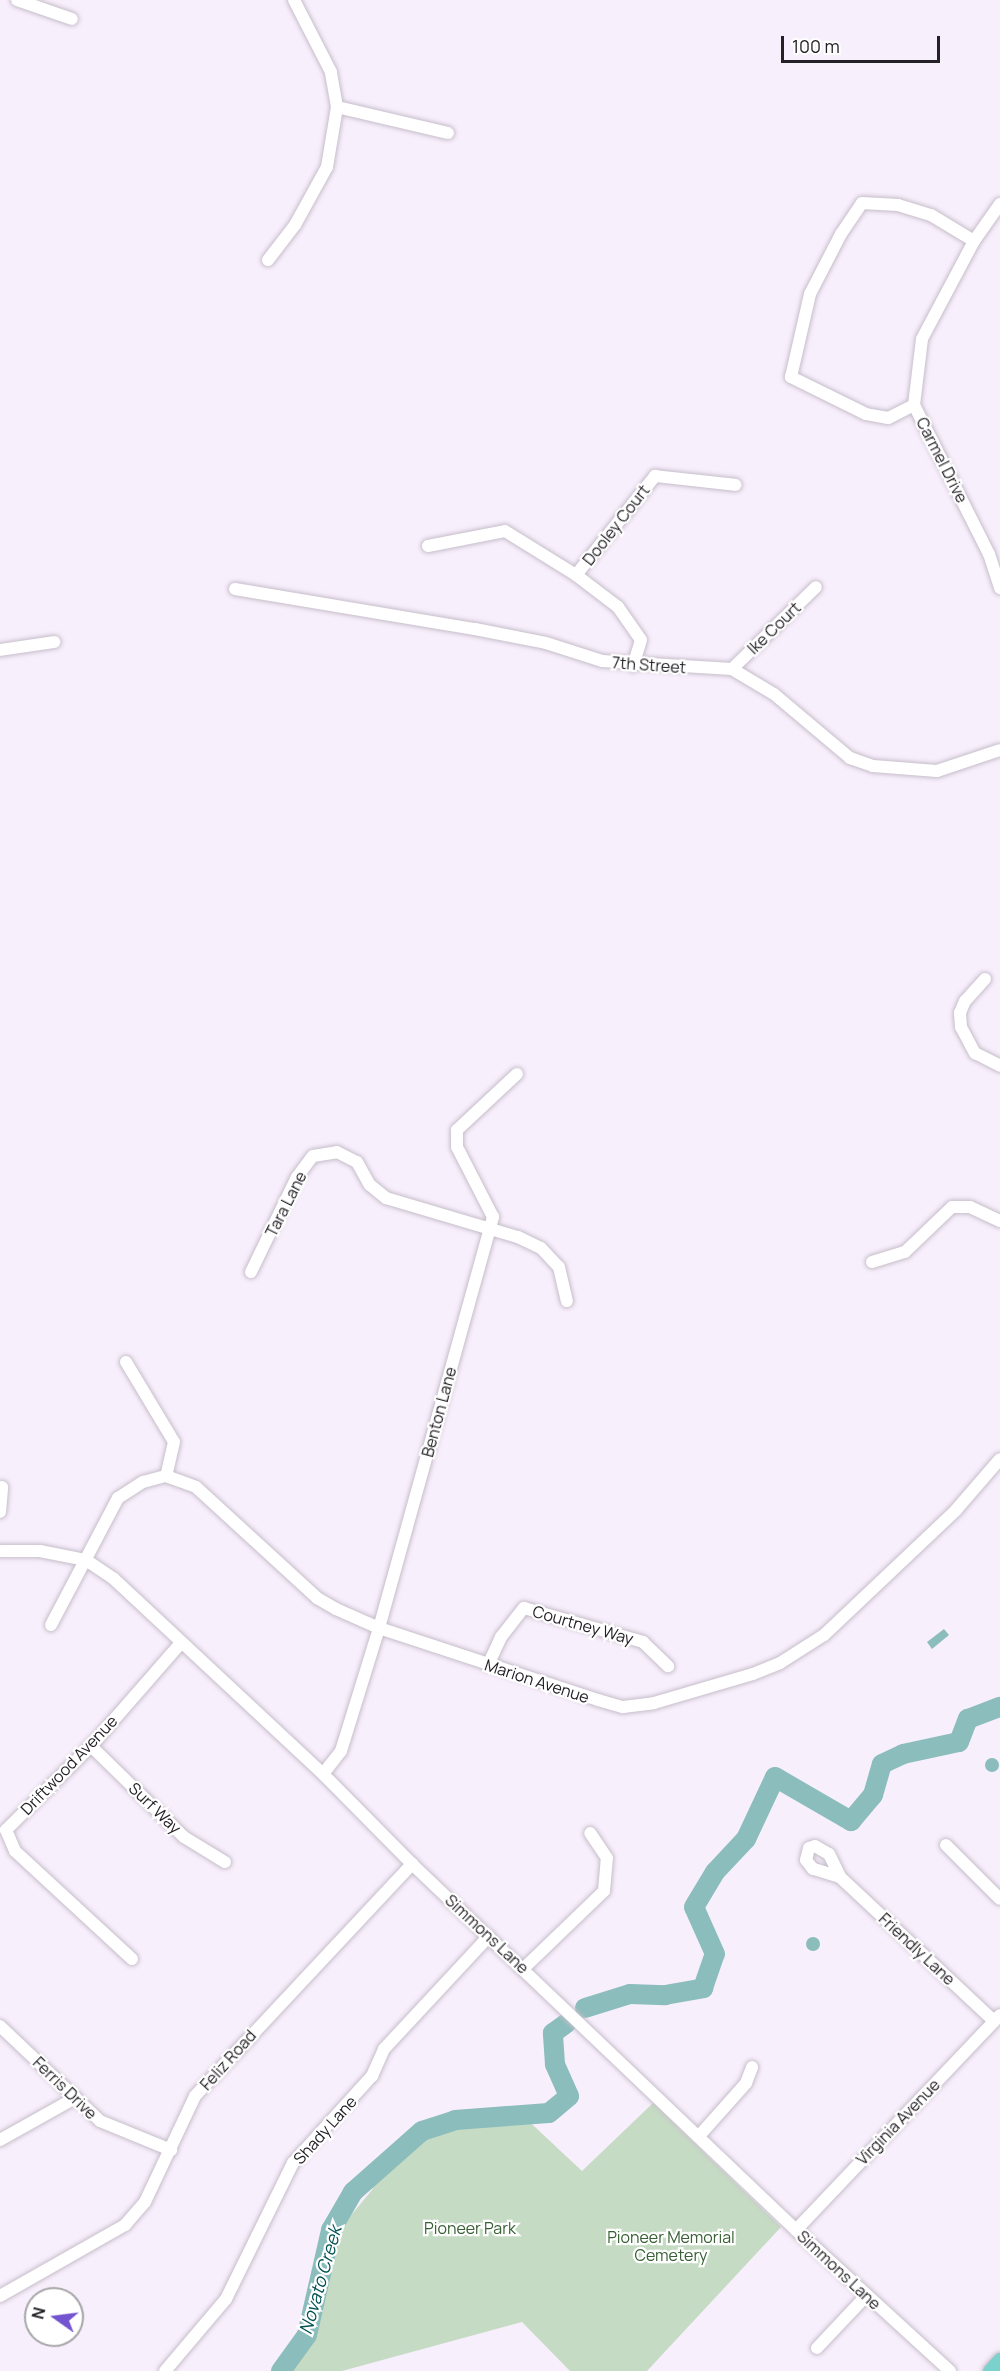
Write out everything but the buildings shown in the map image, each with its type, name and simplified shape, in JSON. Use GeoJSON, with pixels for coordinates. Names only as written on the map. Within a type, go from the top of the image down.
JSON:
{"type":"FeatureCollection","features":[{"type":"Feature","properties":{"kind":"main road"},"geometry":{"type":"LineString","coordinates":[[990,2371],[1000,2360]]}},
{"type":"Feature","properties":{"kind":"street"},"geometry":{"type":"LineString","coordinates":[[17,0],[72,19]]}},
{"type":"Feature","properties":{"kind":"street"},"geometry":{"type":"LineString","coordinates":[[268,260],[296,225],[327,167],[337,107],[331,72],[294,0]]}},
{"type":"Feature","properties":{"kind":"street"},"geometry":{"type":"LineString","coordinates":[[337,107],[448,133]]}},
{"type":"Feature","properties":{"kind":"street"},"geometry":{"type":"LineString","coordinates":[[914,405],[888,418],[866,414],[791,377],[810,294],[841,234],[862,203],[898,205],[931,215],[974,241]]}},
{"type":"Feature","properties":{"kind":"street","name":"Carmel Drive"},"geometry":{"type":"LineString","coordinates":[[1000,204],[974,241],[922,339],[914,405],[989,554],[1000,588]]}},
{"type":"Feature","properties":{"kind":"street","name":"Dooley Court"},"geometry":{"type":"LineString","coordinates":[[576,575],[655,476],[736,485]]}},
{"type":"Feature","properties":{"kind":"street"},"geometry":{"type":"LineString","coordinates":[[428,546],[505,531],[576,575],[618,607],[635,628],[641,640],[633,666]]}},
{"type":"Feature","properties":{"kind":"street","name":"Ike Court"},"geometry":{"type":"LineString","coordinates":[[732,669],[816,587]]}},
{"type":"Feature","properties":{"kind":"street","name":"7th Street"},"geometry":{"type":"LineString","coordinates":[[235,589],[475,629],[633,666],[732,669],[774,694],[850,758],[873,766],[937,771],[1000,750]]}},
{"type":"Feature","properties":{"kind":"street"},"geometry":{"type":"LineString","coordinates":[[0,650],[54,642]]}},
{"type":"Feature","properties":{"kind":"street"},"geometry":{"type":"LineString","coordinates":[[986,979],[965,1001],[960,1013],[961,1027],[975,1053],[1000,1066]]}},
{"type":"Feature","properties":{"kind":"street","name":"Benton Lane"},"geometry":{"type":"LineString","coordinates":[[323,1774],[341,1751],[379,1628],[493,1217],[457,1146],[457,1130],[517,1074]]}},
{"type":"Feature","properties":{"kind":"street","name":"Tara Lane"},"geometry":{"type":"LineString","coordinates":[[251,1272],[297,1177],[313,1156],[337,1152],[357,1162],[370,1185],[386,1198],[489,1229]]}},
{"type":"Feature","properties":{"kind":"street"},"geometry":{"type":"LineString","coordinates":[[872,1262],[905,1252],[952,1207],[970,1207],[1000,1221]]}},
{"type":"Feature","properties":{"kind":"street"},"geometry":{"type":"LineString","coordinates":[[489,1229],[541,1248],[559,1267],[567,1301]]}},
{"type":"Feature","properties":{"kind":"street"},"geometry":{"type":"LineString","coordinates":[[51,1625],[118,1498],[143,1482],[166,1476],[174,1442],[126,1362]]}},
{"type":"Feature","properties":{"kind":"street","name":"Marion Avenue"},"geometry":{"type":"LineString","coordinates":[[166,1476],[196,1487],[317,1598],[379,1628],[624,1707],[654,1704],[753,1674],[780,1663],[824,1635],[956,1510],[1000,1458]]}},
{"type":"Feature","properties":{"kind":"street"},"geometry":{"type":"LineString","coordinates":[[0,1512],[2,1487]]}},
{"type":"Feature","properties":{"kind":"street","name":"Simmons Lane"},"geometry":{"type":"LineString","coordinates":[[0,1551],[40,1551],[86,1560],[114,1579],[323,1774],[412,1864],[524,1968],[796,2230],[950,2371]]}},
{"type":"Feature","properties":{"kind":"street","name":"Courtney Way"},"geometry":{"type":"LineString","coordinates":[[488,1665],[501,1637],[524,1608],[643,1642],[668,1666]]}},
{"type":"Feature","properties":{"kind":"street","name":"Driftwood Avenue"},"geometry":{"type":"LineString","coordinates":[[132,1959],[15,1851],[6,1830],[91,1746],[181,1643]]}},
{"type":"Feature","properties":{"kind":"street","name":"Surf Way"},"geometry":{"type":"LineString","coordinates":[[91,1746],[184,1837],[225,1862]]}},
{"type":"Feature","properties":{"kind":"street"},"geometry":{"type":"LineString","coordinates":[[524,1968],[604,1891],[607,1857],[590,1833]]}},
{"type":"Feature","properties":{"kind":"street"},"geometry":{"type":"LineString","coordinates":[[945,1845],[1000,1899]]}},
{"type":"Feature","properties":{"kind":"street","name":"Feliz Road"},"geometry":{"type":"LineString","coordinates":[[0,2296],[125,2224],[145,2202],[195,2096],[222,2063],[412,1864]]}},
{"type":"Feature","properties":{"kind":"street","name":"Friendly Lane"},"geometry":{"type":"LineString","coordinates":[[840,1877],[997,2018]]}},
{"type":"Feature","properties":{"kind":"street","name":"Shady Lane"},"geometry":{"type":"LineString","coordinates":[[165,2371],[226,2299],[293,2163],[372,2076],[384,2049],[489,1936]]}},
{"type":"Feature","properties":{"kind":"street","name":"Virginia Avenue"},"geometry":{"type":"LineString","coordinates":[[796,2230],[997,2018]]}},
{"type":"Feature","properties":{"kind":"street","name":"Ferris Drive"},"geometry":{"type":"LineString","coordinates":[[0,2026],[100,2121],[171,2150]]}},
{"type":"Feature","properties":{"kind":"street"},"geometry":{"type":"LineString","coordinates":[[699,2136],[746,2083],[752,2067]]}},
{"type":"Feature","properties":{"kind":"street"},"geometry":{"type":"LineString","coordinates":[[0,2140],[75,2098]]}},
{"type":"Feature","properties":{"kind":"street"},"geometry":{"type":"LineString","coordinates":[[817,2348],[866,2296]]}},
{"type":"Feature","properties":{"kind":"green space","name":"Pioneer Park"},"geometry":{"type":"Polygon","coordinates":[[[653,2103],[781,2227],[647,2371],[570,2371],[522,2322],[342,2371],[292,2371],[289,2367],[328,2255],[347,2220],[372,2190],[390,2154],[422,2131],[466,2127],[490,2111],[520,2113],[582,2171],[653,2103]]]}},
{"type":"Feature","properties":{"kind":"shaded area"},"geometry":{"type":"Polygon","coordinates":[[[944,1629],[949,1635],[932,1649],[927,1642],[944,1629]]]}},
{"type":"Feature","properties":{"kind":"shaded area"},"geometry":{"type":"Polygon","coordinates":[[[992,1758],[997,1760],[999,1765],[997,1770],[992,1772],[987,1770],[985,1765],[987,1760],[992,1758]]]}},
{"type":"Feature","properties":{"kind":"shaded area"},"geometry":{"type":"Polygon","coordinates":[[[813,1937],[818,1939],[820,1944],[818,1949],[813,1951],[808,1949],[806,1944],[808,1939],[813,1937]]]}},
{"type":"Feature","properties":{"kind":"waterway","name":"Novato Creek"},"geometry":{"type":"LineString","coordinates":[[585,2008],[630,1994],[665,1995],[703,1988],[715,1954],[694,1907],[715,1872],[746,1839],[775,1777],[851,1821],[873,1795],[882,1764],[903,1754],[959,1742],[968,1719],[1000,1707]]}},
{"type":"Feature","properties":{"kind":"waterway","name":"Novato Creek"},"geometry":{"type":"LineString","coordinates":[[281,2371],[307,2335],[331,2230],[353,2192],[422,2131],[455,2120],[549,2113],[569,2096],[555,2064],[553,2033],[567,2023]]}},
{"type":"Feature","properties":{"kind":"park label","name":"Pioneer Memorial Cemetery"},"geometry":{"type":"Point","coordinates":[671,2246]}}]}
